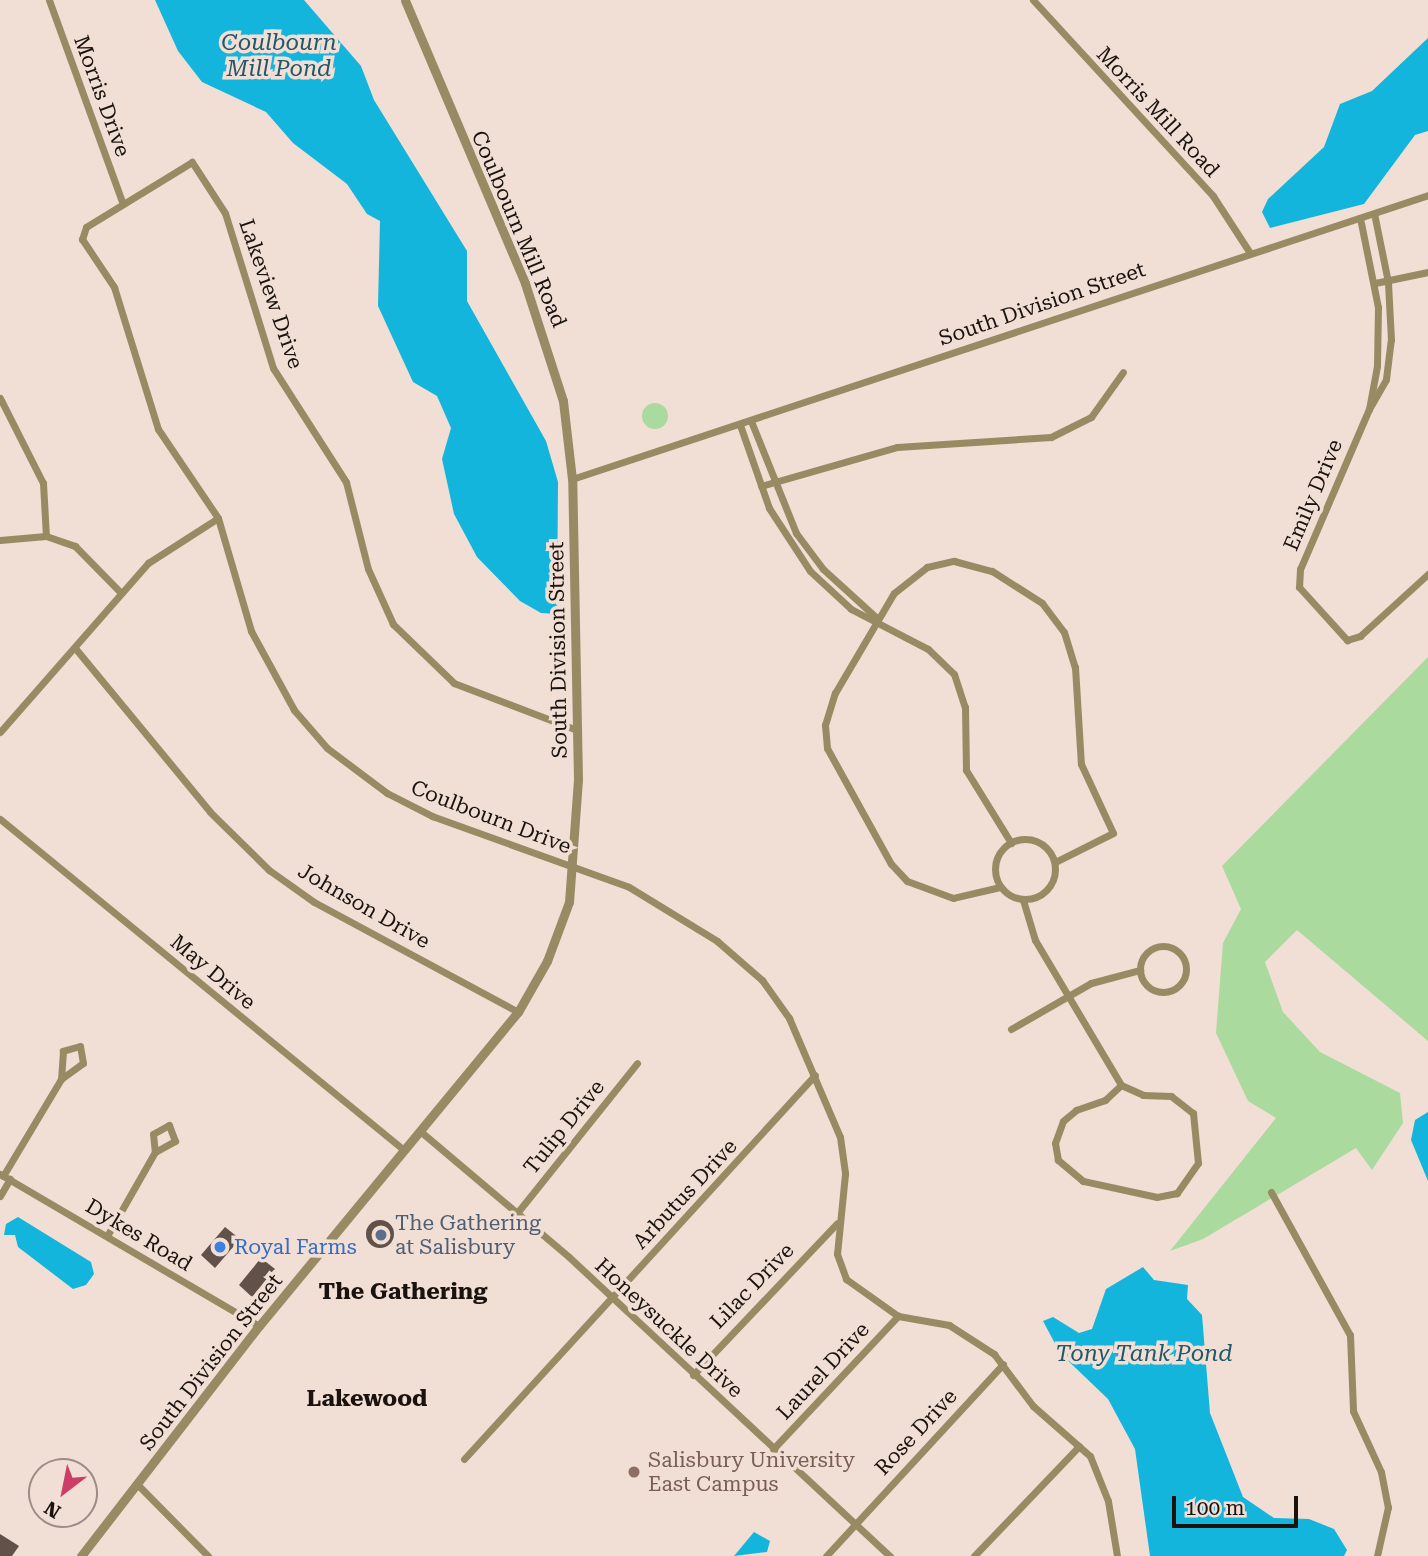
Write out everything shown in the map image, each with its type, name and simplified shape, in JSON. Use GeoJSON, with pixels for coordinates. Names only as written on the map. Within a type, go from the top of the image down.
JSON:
{"type":"FeatureCollection","features":[{"type":"Feature","properties":{"kind":"street","name":"Morris Drive"},"geometry":{"type":"LineString","coordinates":[[49,0],[123,204]]}},
{"type":"Feature","properties":{"kind":"street","name":"Coulbourn Mill Road"},"geometry":{"type":"LineString","coordinates":[[405,0],[548,344],[563,401],[572,479]]}},
{"type":"Feature","properties":{"kind":"street","name":"Morris Mill Road"},"geometry":{"type":"LineString","coordinates":[[1033,0],[1213,196],[1250,253]]}},
{"type":"Feature","properties":{"kind":"street","name":"Lakeview Drive"},"geometry":{"type":"LineString","coordinates":[[123,204],[192,162],[225,213],[273,368],[346,482],[368,569],[393,624],[454,682],[577,730]]}},
{"type":"Feature","properties":{"kind":"street","name":"South Division Street"},"geometry":{"type":"LineString","coordinates":[[81,1556],[259,1326],[518,1012],[555,942],[575,869],[577,730],[572,479],[1428,195]]}},
{"type":"Feature","properties":{"kind":"street","name":"Coulbourn Drive"},"geometry":{"type":"LineString","coordinates":[[123,204],[86,227],[82,239],[114,287],[158,429],[218,517],[251,631],[277,686],[327,747],[411,807],[629,887],[736,955],[776,996],[816,1075],[844,1151],[837,1254],[846,1279],[898,1316]]}},
{"type":"Feature","properties":{"kind":"street","name":"Emily Drive"},"geometry":{"type":"LineString","coordinates":[[1369,410],[1380,396],[1389,359],[1388,282],[1374,214]]}},
{"type":"Feature","properties":{"kind":"street","name":"Emily Drive"},"geometry":{"type":"LineString","coordinates":[[1360,218],[1375,283],[1380,341],[1369,410],[1300,569],[1301,595],[1338,635],[1353,639],[1428,574]]}},
{"type":"Feature","properties":{"kind":"street"},"geometry":{"type":"LineString","coordinates":[[1375,283],[1388,282],[1404,273],[1428,272]]}},
{"type":"Feature","properties":{"kind":"street"},"geometry":{"type":"LineString","coordinates":[[761,486],[897,447],[1051,437],[1091,417],[1123,372]]}},
{"type":"Feature","properties":{"kind":"street"},"geometry":{"type":"LineString","coordinates":[[0,398],[43,483],[46,536]]}},
{"type":"Feature","properties":{"kind":"street"},"geometry":{"type":"LineString","coordinates":[[751,421],[772,482],[812,555],[878,620]]}},
{"type":"Feature","properties":{"kind":"street"},"geometry":{"type":"LineString","coordinates":[[740,425],[761,486],[781,530],[810,570],[851,609],[878,620],[928,649],[954,674],[965,707],[966,770],[1011,843]]}},
{"type":"Feature","properties":{"kind":"street"},"geometry":{"type":"LineString","coordinates":[[0,732],[121,593],[176,541],[218,517]]}},
{"type":"Feature","properties":{"kind":"street"},"geometry":{"type":"LineString","coordinates":[[0,540],[46,536],[75,546],[121,593]]}},
{"type":"Feature","properties":{"kind":"street"},"geometry":{"type":"LineString","coordinates":[[1023,900],[1048,889],[1055,862],[1113,833],[1081,764],[1073,655],[1042,603],[981,565],[954,561],[913,574],[878,620],[827,715],[825,738],[836,769],[907,881],[953,898],[1000,887],[1023,900],[1035,940],[1121,1085],[1143,1096],[1171,1096],[1193,1113],[1198,1163],[1177,1193],[1157,1197],[1083,1181],[1058,1160],[1055,1143],[1063,1121],[1076,1110],[1105,1100],[1121,1085]]}},
{"type":"Feature","properties":{"kind":"street","name":"Johnson Drive"},"geometry":{"type":"LineString","coordinates":[[75,648],[209,812],[269,870],[314,902],[518,1012]]}},
{"type":"Feature","properties":{"kind":"street","name":"May Drive"},"geometry":{"type":"LineString","coordinates":[[0,819],[404,1150]]}},
{"type":"Feature","properties":{"kind":"street"},"geometry":{"type":"LineString","coordinates":[[1011,843],[1038,842],[1055,862]]}},
{"type":"Feature","properties":{"kind":"street"},"geometry":{"type":"LineString","coordinates":[[1000,887],[995,867],[1011,843]]}},
{"type":"Feature","properties":{"kind":"street"},"geometry":{"type":"LineString","coordinates":[[1163,946],[1182,956],[1186,970],[1174,989],[1159,992],[1146,984],[1140,970],[1144,956],[1163,946]]}},
{"type":"Feature","properties":{"kind":"street"},"geometry":{"type":"LineString","coordinates":[[1011,1029],[1068,995],[1140,970]]}},
{"type":"Feature","properties":{"kind":"street"},"geometry":{"type":"LineString","coordinates":[[0,1196],[4,1176],[61,1079],[83,1063],[80,1046],[63,1051],[61,1079]]}},
{"type":"Feature","properties":{"kind":"street","name":"Tulip Drive"},"geometry":{"type":"LineString","coordinates":[[517,1213],[637,1063]]}},
{"type":"Feature","properties":{"kind":"street","name":"Arbutus Drive"},"geometry":{"type":"LineString","coordinates":[[464,1459],[816,1075]]}},
{"type":"Feature","properties":{"kind":"street","name":"Honeysuckle Drive"},"geometry":{"type":"LineString","coordinates":[[420,1131],[517,1213],[890,1556]]}},
{"type":"Feature","properties":{"kind":"street"},"geometry":{"type":"LineString","coordinates":[[107,1236],[155,1152]]}},
{"type":"Feature","properties":{"kind":"street","name":"Dykes Road"},"geometry":{"type":"LineString","coordinates":[[4,1176],[259,1326]]}},
{"type":"Feature","properties":{"kind":"street"},"geometry":{"type":"LineString","coordinates":[[1271,1192],[1350,1335],[1353,1410],[1381,1472],[1388,1507],[1377,1556]]}},
{"type":"Feature","properties":{"kind":"street","name":"Lilac Drive"},"geometry":{"type":"LineString","coordinates":[[693,1375],[838,1223]]}},
{"type":"Feature","properties":{"kind":"street"},"geometry":{"type":"LineString","coordinates":[[898,1316],[962,1330],[1003,1364],[1033,1406],[1079,1446],[1101,1479],[1117,1556]]}},
{"type":"Feature","properties":{"kind":"street","name":"Laurel Drive"},"geometry":{"type":"LineString","coordinates":[[774,1449],[898,1316]]}},
{"type":"Feature","properties":{"kind":"street","name":"Rose Drive"},"geometry":{"type":"LineString","coordinates":[[826,1556],[1003,1364]]}},
{"type":"Feature","properties":{"kind":"street"},"geometry":{"type":"LineString","coordinates":[[974,1556],[1079,1446]]}},
{"type":"Feature","properties":{"kind":"street"},"geometry":{"type":"LineString","coordinates":[[138,1485],[208,1556]]}},
{"type":"Feature","properties":{"kind":"green space"},"geometry":{"type":"Polygon","coordinates":[[[655,403],[664,407],[668,416],[664,425],[655,429],[646,425],[642,416],[646,407],[655,403]]]}},
{"type":"Feature","properties":{"kind":"green space"},"geometry":{"type":"Polygon","coordinates":[[[1428,657],[1428,1041],[1297,930],[1265,962],[1283,1012],[1320,1052],[1400,1093],[1403,1123],[1372,1170],[1356,1148],[1203,1239],[1170,1251],[1276,1118],[1248,1101],[1216,1033],[1223,943],[1241,909],[1222,866],[1428,657]]]}},
{"type":"Feature","properties":{"kind":"water","name":"Coulbourn Mill Pond"},"geometry":{"type":"Polygon","coordinates":[[[155,0],[304,0],[361,66],[374,100],[467,251],[467,301],[546,441],[558,482],[557,614],[541,613],[520,601],[477,557],[454,514],[442,459],[451,428],[437,396],[413,382],[378,306],[380,221],[367,214],[347,184],[293,143],[266,112],[202,82],[178,51],[155,0]]]}},
{"type":"Feature","properties":{"kind":"water"},"geometry":{"type":"Polygon","coordinates":[[[1428,38],[1428,131],[1415,135],[1364,204],[1270,228],[1262,212],[1268,199],[1324,147],[1340,104],[1372,91],[1428,38]]]}},
{"type":"Feature","properties":{"kind":"water"},"geometry":{"type":"Polygon","coordinates":[[[1428,1112],[1428,1181],[1411,1140],[1415,1120],[1428,1112]]]}},
{"type":"Feature","properties":{"kind":"water"},"geometry":{"type":"Polygon","coordinates":[[[18,1217],[91,1262],[94,1274],[86,1285],[73,1289],[18,1247],[15,1235],[4,1235],[6,1224],[18,1217]]]}},
{"type":"Feature","properties":{"kind":"water","name":"Tony Tank Pond"},"geometry":{"type":"Polygon","coordinates":[[[1143,1267],[1154,1280],[1188,1285],[1187,1299],[1202,1315],[1210,1413],[1243,1497],[1274,1518],[1309,1519],[1334,1529],[1347,1550],[1344,1556],[1150,1556],[1135,1449],[1108,1399],[1060,1353],[1043,1321],[1053,1317],[1079,1333],[1092,1329],[1106,1289],[1143,1267]]]}},
{"type":"Feature","properties":{"kind":"water"},"geometry":{"type":"Polygon","coordinates":[[[754,1532],[770,1541],[767,1552],[734,1556],[754,1532]]]}},
{"type":"Feature","properties":{"kind":"building","name":"The Gathering at Salisbury"},"geometry":{"type":"Polygon","coordinates":[[[380,1220],[390,1224],[394,1234],[390,1244],[380,1248],[370,1244],[366,1234],[370,1224],[380,1220]]]}},
{"type":"Feature","properties":{"kind":"building","name":"Royal Farms"},"geometry":{"type":"Polygon","coordinates":[[[225,1227],[240,1239],[215,1268],[201,1255],[225,1227]]]}},
{"type":"Feature","properties":{"kind":"building","name":"Royal Farms"},"geometry":{"type":"Polygon","coordinates":[[[261,1258],[275,1269],[252,1297],[239,1285],[261,1258]]]}},
{"type":"Feature","properties":{"kind":"building"},"geometry":{"type":"Polygon","coordinates":[[[0,1534],[19,1546],[12,1556],[0,1556],[0,1534]]]}},
{"type":"Feature","properties":{"kind":"place","name":"The Gathering at Salisbury"},"geometry":{"type":"Point","coordinates":[381,1235]}},
{"type":"Feature","properties":{"kind":"place","name":"Royal Farms"},"geometry":{"type":"Point","coordinates":[220,1247]}},
{"type":"Feature","properties":{"kind":"place","name":"Salisbury University East Campus"},"geometry":{"type":"Point","coordinates":[634,1472]}},
{"type":"Feature","properties":{"kind":"district","name":"The Gathering"},"geometry":{"type":"Point","coordinates":[403,1292]}},
{"type":"Feature","properties":{"kind":"district","name":"Lakewood"},"geometry":{"type":"Point","coordinates":[367,1399]}}]}
